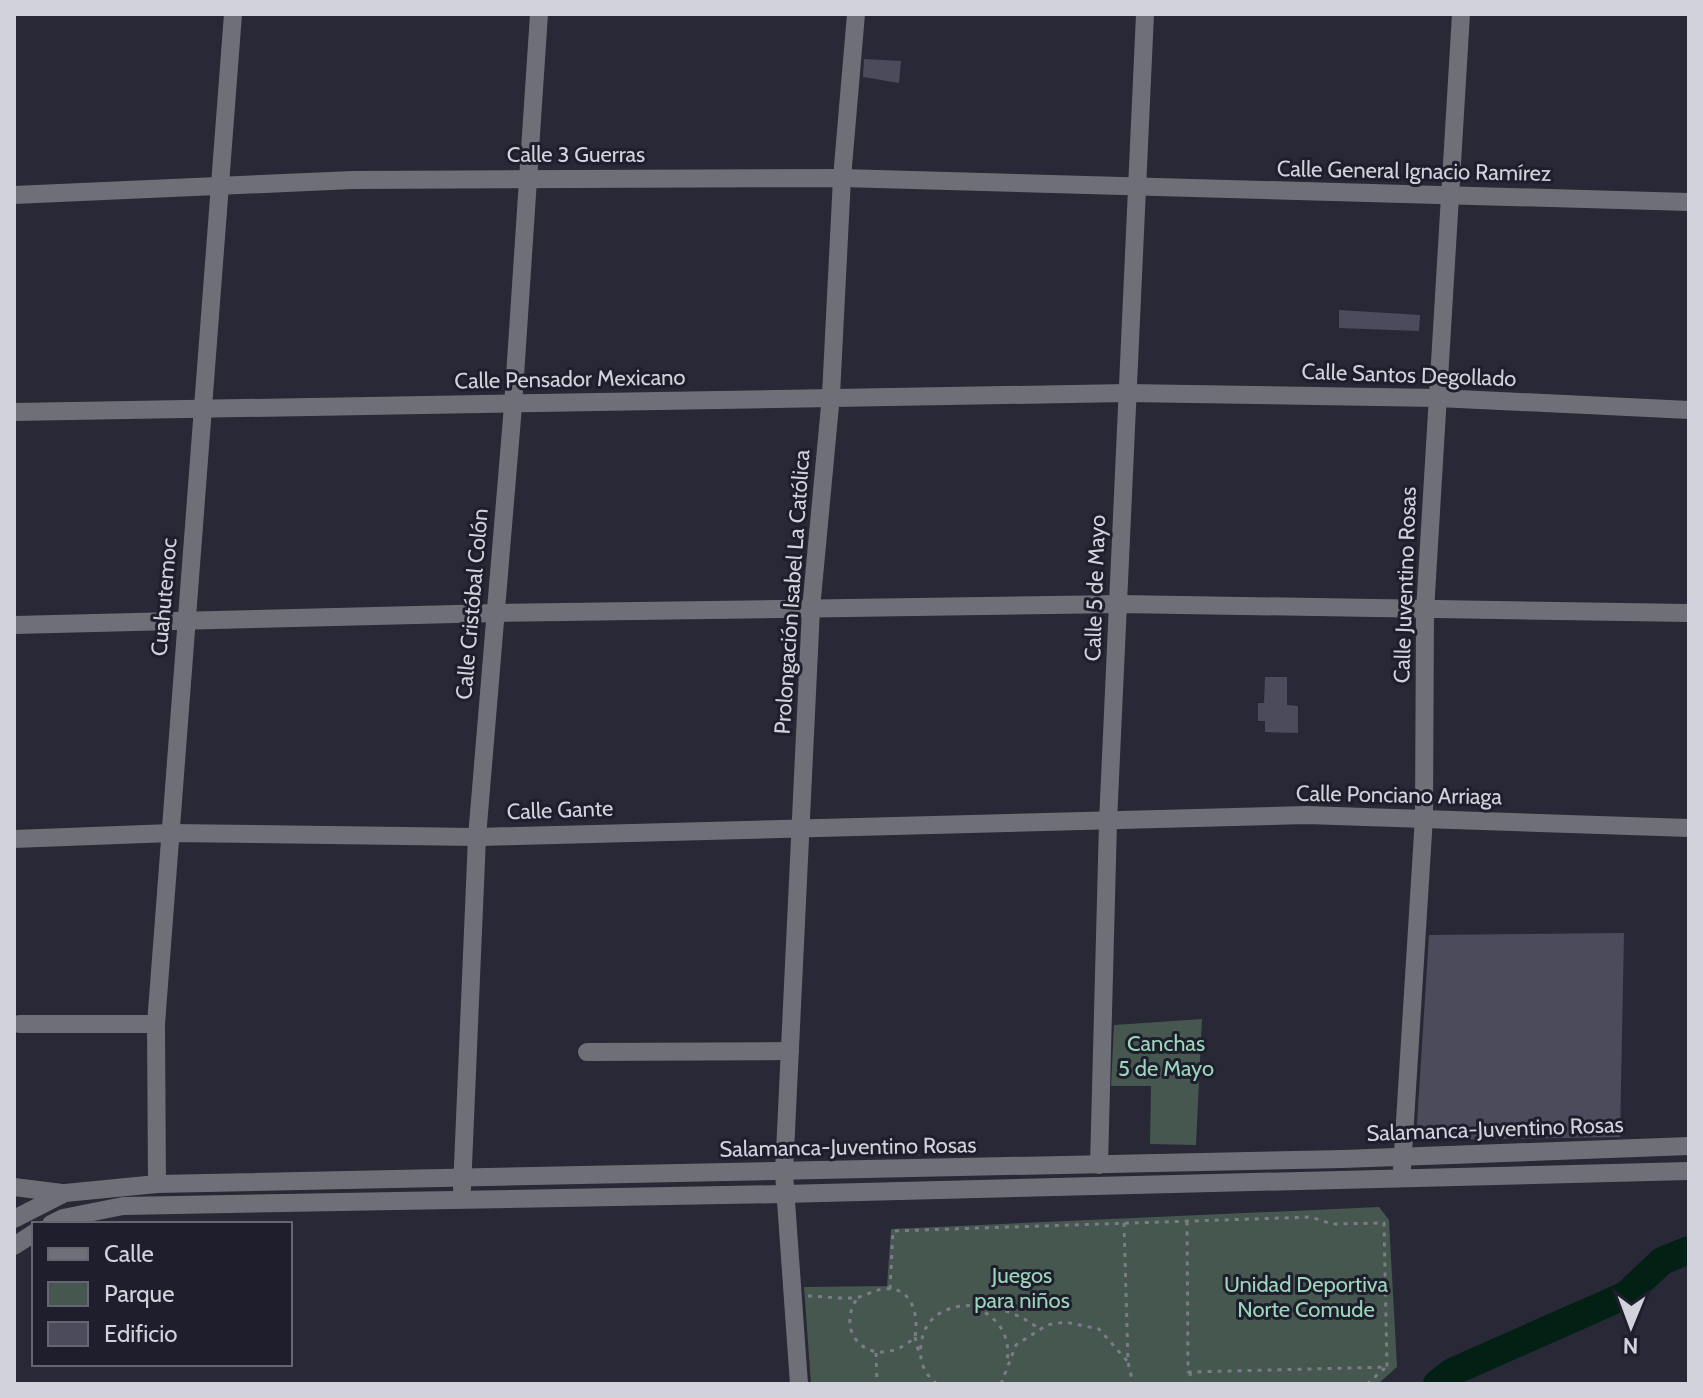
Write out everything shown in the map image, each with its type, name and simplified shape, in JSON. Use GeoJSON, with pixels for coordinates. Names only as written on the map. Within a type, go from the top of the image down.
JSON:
{"type":"FeatureCollection","features":[{"type":"Feature","properties":{"kind":"street","name":"Cuahutemoc"},"geometry":{"type":"LineString","coordinates":[[157,1184],[156,1024],[233,14]]}},
{"type":"Feature","properties":{"kind":"street","name":"Calle Cristóbal Colón"},"geometry":{"type":"LineString","coordinates":[[462,1190],[477,837],[513,406],[539,14]]}},
{"type":"Feature","properties":{"kind":"street","name":"Prolongación Isabel La Católica"},"geometry":{"type":"LineString","coordinates":[[783,1194],[803,827],[811,609],[831,395],[842,178],[856,14]]}},
{"type":"Feature","properties":{"kind":"street","name":"Calle 5 de Mayo"},"geometry":{"type":"LineString","coordinates":[[1099,1165],[1108,822],[1145,14]]}},
{"type":"Feature","properties":{"kind":"street","name":"Calle Juventino Rosas"},"geometry":{"type":"LineString","coordinates":[[1403,1179],[1424,817],[1425,611],[1461,14]]}},
{"type":"Feature","properties":{"kind":"street","name":"Calle 3 Guerras"},"geometry":{"type":"LineString","coordinates":[[14,195],[220,185],[527,177],[842,178],[1138,188]]}},
{"type":"Feature","properties":{"kind":"street","name":"Calle General Ignacio Ramírez"},"geometry":{"type":"LineString","coordinates":[[1138,188],[1689,202]]}},
{"type":"Feature","properties":{"kind":"street","name":"Calle Pensador Mexicano"},"geometry":{"type":"LineString","coordinates":[[14,412],[513,406],[831,395],[1127,393]]}},
{"type":"Feature","properties":{"kind":"street","name":"Calle Santos Degollado"},"geometry":{"type":"LineString","coordinates":[[1127,393],[1438,398],[1689,410]]}},
{"type":"Feature","properties":{"kind":"street"},"geometry":{"type":"LineString","coordinates":[[14,625],[496,613],[1120,604],[1689,613]]}},
{"type":"Feature","properties":{"kind":"street","name":"Calle Ponciano Arriaga"},"geometry":{"type":"LineString","coordinates":[[1108,822],[1307,815],[1689,828]]}},
{"type":"Feature","properties":{"kind":"street","name":"Calle Gante"},"geometry":{"type":"LineString","coordinates":[[14,839],[171,833],[477,837],[1108,822]]}},
{"type":"Feature","properties":{"kind":"street"},"geometry":{"type":"LineString","coordinates":[[19,1024],[156,1024]]}},
{"type":"Feature","properties":{"kind":"street"},"geometry":{"type":"LineString","coordinates":[[587,1052],[790,1051]]}},
{"type":"Feature","properties":{"kind":"street","name":"Salamanca-Juventino Rosas"},"geometry":{"type":"LineString","coordinates":[[55,1222],[123,1206],[784,1173],[1402,1158],[1689,1146]]}},
{"type":"Feature","properties":{"kind":"street","name":"Salamanca-Juventino Rosas"},"geometry":{"type":"LineString","coordinates":[[14,1219],[65,1193],[157,1184],[783,1194],[1689,1171]]}},
{"type":"Feature","properties":{"kind":"street"},"geometry":{"type":"LineString","coordinates":[[19,1191],[65,1193]]}},
{"type":"Feature","properties":{"kind":"street"},"geometry":{"type":"LineString","coordinates":[[783,1194],[799,1384]]}},
{"type":"Feature","properties":{"kind":"street"},"geometry":{"type":"LineString","coordinates":[[14,1246],[32,1234]]}},
{"type":"Feature","properties":{"kind":"path"},"geometry":{"type":"LineString","coordinates":[[890,1289],[893,1231],[1311,1217],[1332,1224],[1384,1223],[1387,1367]]}},
{"type":"Feature","properties":{"kind":"path"},"geometry":{"type":"LineString","coordinates":[[1187,1221],[1191,1384]]}},
{"type":"Feature","properties":{"kind":"path"},"geometry":{"type":"LineString","coordinates":[[1124,1223],[1128,1362],[1133,1384]]}},
{"type":"Feature","properties":{"kind":"path"},"geometry":{"type":"LineString","coordinates":[[807,1295],[858,1297],[890,1289],[909,1299],[917,1325],[915,1337],[924,1370],[937,1384]]}},
{"type":"Feature","properties":{"kind":"path"},"geometry":{"type":"LineString","coordinates":[[858,1297],[851,1315],[857,1342],[876,1353],[890,1354],[904,1348],[915,1337]]}},
{"type":"Feature","properties":{"kind":"path"},"geometry":{"type":"LineString","coordinates":[[917,1325],[954,1307],[971,1306],[1008,1309],[1039,1329]]}},
{"type":"Feature","properties":{"kind":"path"},"geometry":{"type":"LineString","coordinates":[[971,1306],[998,1322],[1010,1346],[1007,1365]]}},
{"type":"Feature","properties":{"kind":"path"},"geometry":{"type":"LineString","coordinates":[[920,1356],[925,1327],[931,1320]]}},
{"type":"Feature","properties":{"kind":"path"},"geometry":{"type":"LineString","coordinates":[[1001,1383],[1016,1345],[1039,1329],[1065,1322],[1099,1329],[1128,1362]]}},
{"type":"Feature","properties":{"kind":"path"},"geometry":{"type":"LineString","coordinates":[[876,1353],[877,1384]]}},
{"type":"Feature","properties":{"kind":"path"},"geometry":{"type":"LineString","coordinates":[[1190,1372],[1387,1367]]}},
{"type":"Feature","properties":{"kind":"path"},"geometry":{"type":"LineString","coordinates":[[1367,1384],[1387,1367]]}},
{"type":"Feature","properties":{"kind":"green space","name":"Canchas 5 de Mayo"},"geometry":{"type":"Polygon","coordinates":[[[1202,1019],[1196,1145],[1150,1144],[1151,1086],[1111,1086],[1114,1025],[1202,1019]]]}},
{"type":"Feature","properties":{"kind":"green space","name":"Unidad Deportiva Norte Comude"},"geometry":{"type":"Polygon","coordinates":[[[1379,1207],[1389,1220],[1397,1367],[1378,1384],[811,1384],[804,1287],[887,1286],[891,1229],[1379,1207]]]}},
{"type":"Feature","properties":{"kind":"building"},"geometry":{"type":"Polygon","coordinates":[[[864,59],[901,61],[899,83],[863,77],[864,59]]]}},
{"type":"Feature","properties":{"kind":"building"},"geometry":{"type":"Polygon","coordinates":[[[1339,310],[1420,315],[1419,331],[1339,328],[1339,310]]]}},
{"type":"Feature","properties":{"kind":"building"},"geometry":{"type":"Polygon","coordinates":[[[1265,677],[1287,677],[1287,705],[1298,706],[1298,733],[1265,732],[1265,721],[1258,721],[1258,703],[1264,703],[1265,677]]]}},
{"type":"Feature","properties":{"kind":"building"},"geometry":{"type":"Polygon","coordinates":[[[1624,933],[1620,1137],[1416,1140],[1429,935],[1624,933]]]}},
{"type":"Feature","properties":{"kind":"waterway"},"geometry":{"type":"LineString","coordinates":[[1437,1384],[1452,1372],[1626,1295],[1662,1261],[1689,1250]]}},
{"type":"Feature","properties":{"kind":"park label","name":"Juegos para niños"},"geometry":{"type":"Point","coordinates":[1022,1288]}}]}
